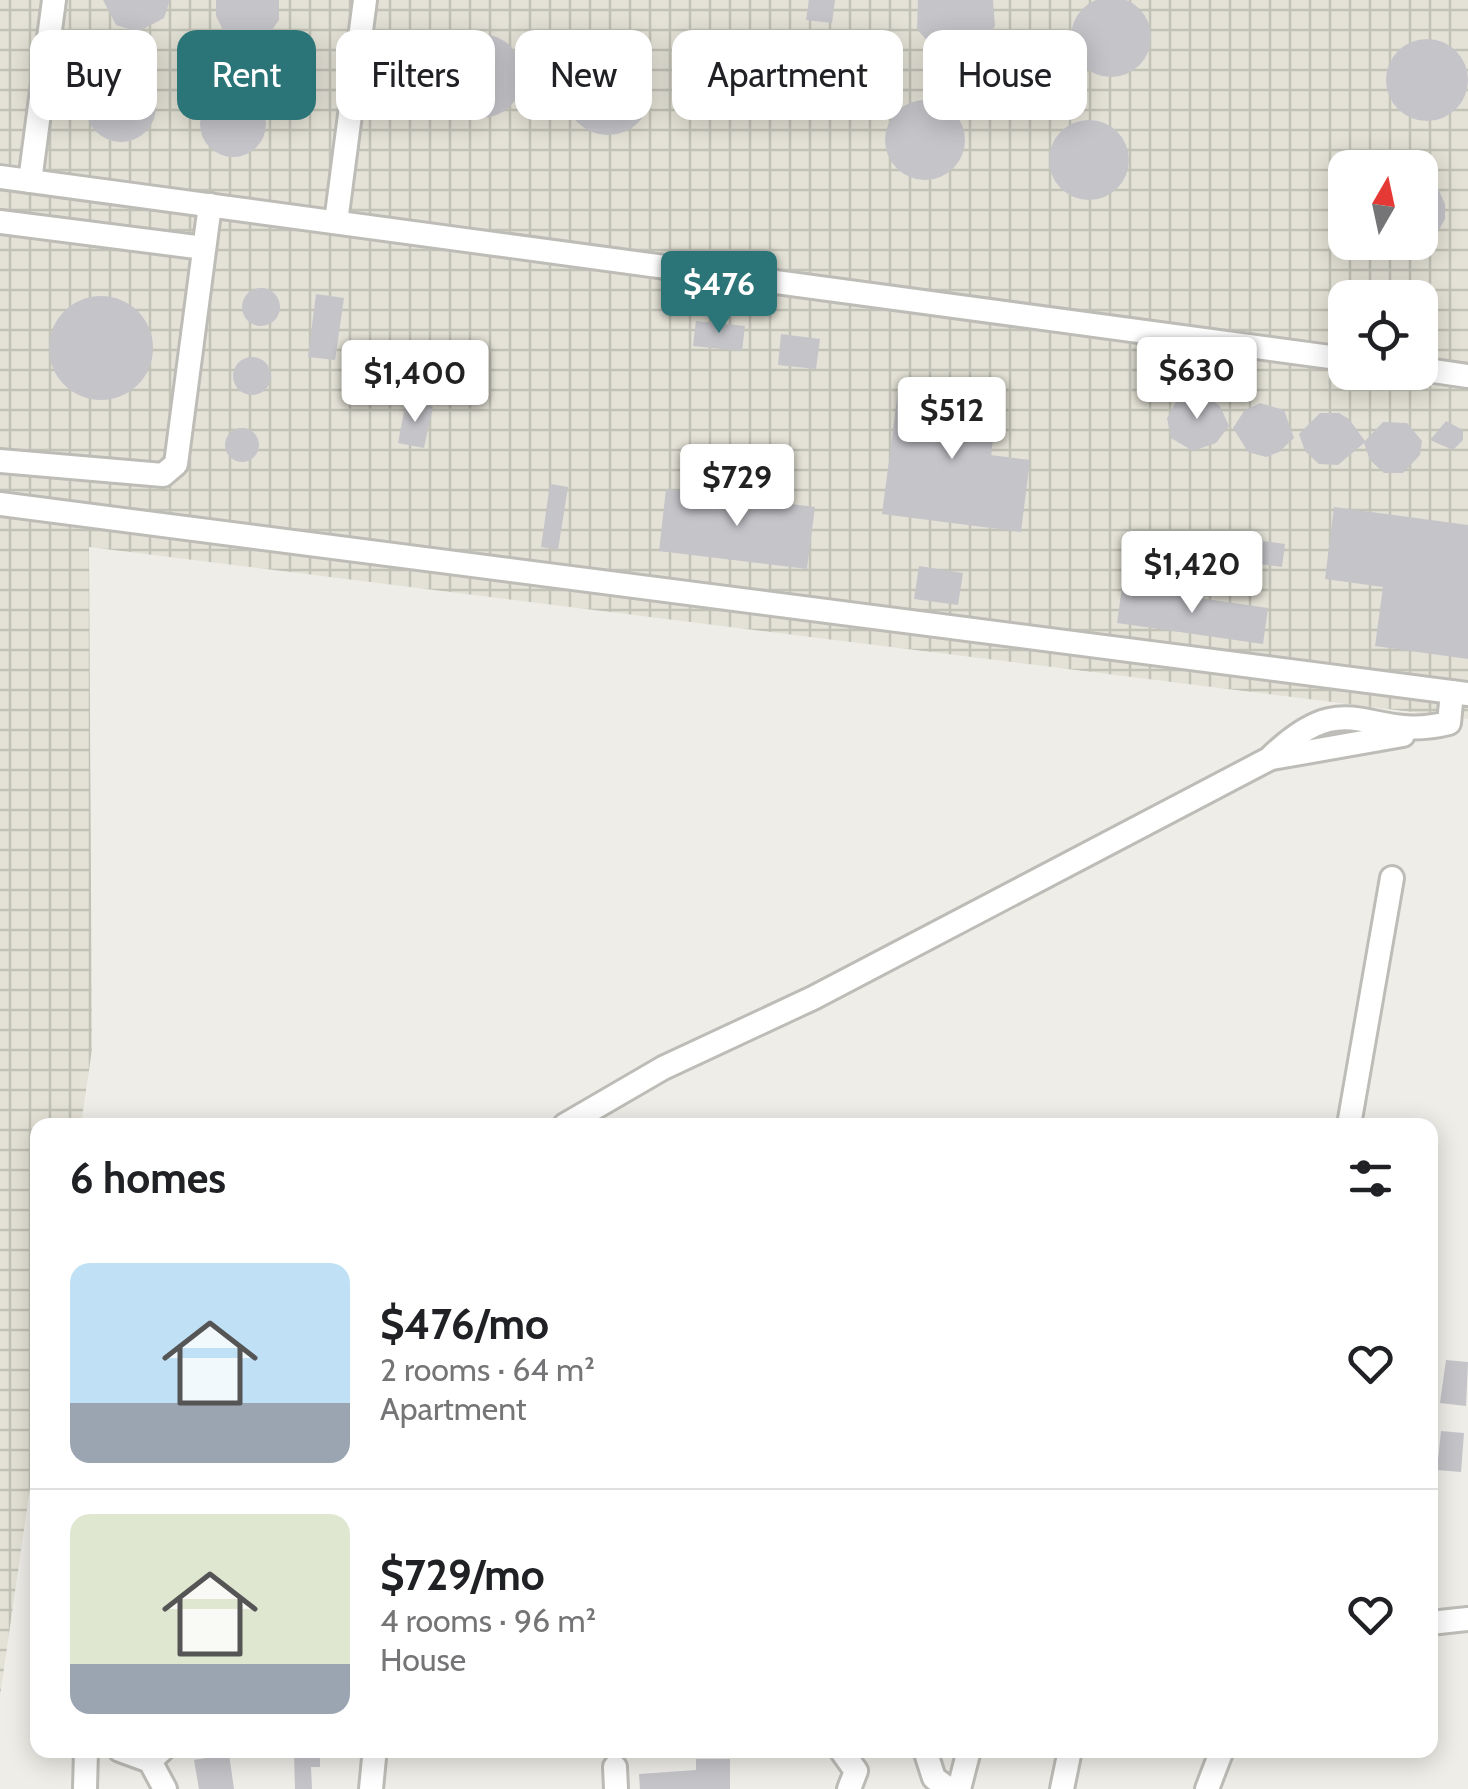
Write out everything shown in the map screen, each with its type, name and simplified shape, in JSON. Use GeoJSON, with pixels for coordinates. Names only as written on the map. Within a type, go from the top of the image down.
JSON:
{"type":"FeatureCollection","features":[{"type":"Feature","properties":{"kind":"street"},"geometry":{"type":"LineString","coordinates":[[30,181],[54,0]]}},
{"type":"Feature","properties":{"kind":"street"},"geometry":{"type":"LineString","coordinates":[[336,222],[365,0]]}},
{"type":"Feature","properties":{"kind":"street"},"geometry":{"type":"LineString","coordinates":[[0,177],[1328,357]]}},
{"type":"Feature","properties":{"kind":"street"},"geometry":{"type":"LineString","coordinates":[[0,461],[163,476],[176,464],[181,454],[210,205]]}},
{"type":"Feature","properties":{"kind":"street"},"geometry":{"type":"LineString","coordinates":[[0,222],[204,248]]}},
{"type":"Feature","properties":{"kind":"street"},"geometry":{"type":"LineString","coordinates":[[1438,372],[1468,376]]}},
{"type":"Feature","properties":{"kind":"street"},"geometry":{"type":"LineString","coordinates":[[0,504],[1460,693],[1449,723],[1434,727],[1341,717],[1318,721],[1295,734],[1269,759],[783,1014],[663,1068],[577,1118]]}},
{"type":"Feature","properties":{"kind":"street"},"geometry":{"type":"LineString","coordinates":[[1351,1118],[1392,878]]}},
{"type":"Feature","properties":{"kind":"street"},"geometry":{"type":"LineString","coordinates":[[1438,1622],[1468,1620]]}},
{"type":"Feature","properties":{"kind":"street"},"geometry":{"type":"LineString","coordinates":[[85,1789],[86,1758]]}},
{"type":"Feature","properties":{"kind":"street"},"geometry":{"type":"LineString","coordinates":[[157,1758],[165,1789]]}},
{"type":"Feature","properties":{"kind":"street"},"geometry":{"type":"LineString","coordinates":[[370,1789],[374,1758]]}},
{"type":"Feature","properties":{"kind":"street"},"geometry":{"type":"LineString","coordinates":[[846,1758],[856,1772],[849,1789]]}},
{"type":"Feature","properties":{"kind":"street"},"geometry":{"type":"LineString","coordinates":[[928,1758],[934,1778],[949,1789]]}},
{"type":"Feature","properties":{"kind":"street"},"geometry":{"type":"LineString","coordinates":[[959,1789],[967,1758]]}},
{"type":"Feature","properties":{"kind":"street"},"geometry":{"type":"LineString","coordinates":[[1062,1789],[1068,1758]]}},
{"type":"Feature","properties":{"kind":"street"},"geometry":{"type":"LineString","coordinates":[[1208,1789],[1219,1758]]}},
{"type":"Feature","properties":{"kind":"shaded area"},"geometry":{"type":"Polygon","coordinates":[[[0,0],[1468,0],[1468,719],[89,547],[92,1049],[82,1118],[30,1118],[30,1488],[0,1696],[0,0]]]}},
{"type":"Feature","properties":{"kind":"building"},"geometry":{"type":"Polygon","coordinates":[[[1098,-1],[1133,3],[1148,22],[1151,45],[1145,59],[1133,71],[1119,77],[1103,77],[1087,70],[1087,30],[1071,30],[1082,8],[1098,-1]]]}},
{"type":"Feature","properties":{"kind":"building"},"geometry":{"type":"Polygon","coordinates":[[[103,0],[170,0],[164,18],[142,30],[116,25],[103,0]]]}},
{"type":"Feature","properties":{"kind":"building"},"geometry":{"type":"Polygon","coordinates":[[[216,0],[279,0],[279,20],[272,30],[223,30],[216,16],[216,0]]]}},
{"type":"Feature","properties":{"kind":"building"},"geometry":{"type":"Polygon","coordinates":[[[809,0],[835,0],[832,23],[806,20],[809,0]]]}},
{"type":"Feature","properties":{"kind":"building"},"geometry":{"type":"Polygon","coordinates":[[[918,0],[993,0],[992,30],[923,30],[923,36],[917,29],[918,0]]]}},
{"type":"Feature","properties":{"kind":"building"},"geometry":{"type":"Polygon","coordinates":[[[495,36],[515,52],[515,100],[495,116],[495,36]]]}},
{"type":"Feature","properties":{"kind":"building"},"geometry":{"type":"Polygon","coordinates":[[[1427,39],[1443,42],[1456,51],[1465,64],[1465,96],[1456,109],[1443,118],[1427,121],[1411,118],[1398,109],[1389,96],[1386,80],[1389,64],[1398,51],[1411,42],[1427,39]]]}},
{"type":"Feature","properties":{"kind":"building"},"geometry":{"type":"Polygon","coordinates":[[[923,100],[923,120],[959,120],[964,148],[958,162],[933,179],[917,179],[903,173],[886,148],[891,120],[903,120],[903,107],[917,101],[923,100]]]}},
{"type":"Feature","properties":{"kind":"building"},"geometry":{"type":"Polygon","coordinates":[[[89,120],[153,120],[146,132],[121,142],[96,132],[89,120]]]}},
{"type":"Feature","properties":{"kind":"building"},"geometry":{"type":"Polygon","coordinates":[[[201,120],[265,120],[263,137],[256,147],[233,157],[210,147],[200,124],[201,120]]]}},
{"type":"Feature","properties":{"kind":"building"},"geometry":{"type":"Polygon","coordinates":[[[575,120],[641,120],[625,132],[608,135],[591,132],[575,120]]]}},
{"type":"Feature","properties":{"kind":"building"},"geometry":{"type":"Polygon","coordinates":[[[1089,120],[1104,123],[1117,132],[1126,145],[1126,175],[1117,188],[1104,197],[1089,200],[1074,197],[1061,188],[1052,175],[1049,160],[1052,145],[1061,132],[1074,123],[1089,120]]]}},
{"type":"Feature","properties":{"kind":"building"},"geometry":{"type":"Polygon","coordinates":[[[1438,188],[1445,204],[1445,219],[1438,231],[1438,188]]]}},
{"type":"Feature","properties":{"kind":"building"},"geometry":{"type":"Polygon","coordinates":[[[261,288],[274,294],[280,307],[274,320],[261,326],[248,320],[242,307],[248,294],[261,288]]]}},
{"type":"Feature","properties":{"kind":"building"},"geometry":{"type":"Polygon","coordinates":[[[316,294],[344,298],[335,360],[308,357],[316,294]]]}},
{"type":"Feature","properties":{"kind":"building"},"geometry":{"type":"Polygon","coordinates":[[[101,296],[121,300],[138,311],[149,328],[153,348],[149,368],[138,385],[121,396],[101,400],[81,396],[64,385],[53,368],[49,348],[53,328],[64,311],[81,300],[101,296]]]}},
{"type":"Feature","properties":{"kind":"building"},"geometry":{"type":"Polygon","coordinates":[[[696,321],[745,326],[742,351],[693,346],[696,321]]]}},
{"type":"Feature","properties":{"kind":"building"},"geometry":{"type":"Polygon","coordinates":[[[781,334],[820,339],[816,369],[778,365],[781,334]]]}},
{"type":"Feature","properties":{"kind":"building"},"geometry":{"type":"Polygon","coordinates":[[[252,357],[266,362],[271,376],[266,390],[252,395],[238,390],[233,376],[238,362],[252,357]]]}},
{"type":"Feature","properties":{"kind":"building"},"geometry":{"type":"Polygon","coordinates":[[[899,384],[999,397],[991,455],[1030,460],[1021,532],[882,514],[899,384]]]}},
{"type":"Feature","properties":{"kind":"building"},"geometry":{"type":"Polygon","coordinates":[[[1204,394],[1220,406],[1229,426],[1216,443],[1193,451],[1171,438],[1167,418],[1177,400],[1204,394]]]}},
{"type":"Feature","properties":{"kind":"building"},"geometry":{"type":"Polygon","coordinates":[[[406,401],[433,407],[424,448],[398,443],[406,401]]]}},
{"type":"Feature","properties":{"kind":"building"},"geometry":{"type":"Polygon","coordinates":[[[1260,403],[1284,410],[1294,438],[1279,452],[1266,457],[1248,452],[1233,428],[1244,411],[1260,403]]]}},
{"type":"Feature","properties":{"kind":"building"},"geometry":{"type":"Polygon","coordinates":[[[1320,413],[1339,413],[1349,419],[1365,441],[1383,422],[1407,423],[1422,441],[1420,455],[1403,473],[1384,473],[1370,460],[1364,443],[1338,465],[1319,464],[1305,451],[1299,434],[1320,413]]]}},
{"type":"Feature","properties":{"kind":"building"},"geometry":{"type":"Polygon","coordinates":[[[1446,421],[1463,430],[1463,440],[1453,450],[1430,440],[1446,421]]]}},
{"type":"Feature","properties":{"kind":"building"},"geometry":{"type":"Polygon","coordinates":[[[242,428],[254,433],[259,445],[254,457],[242,462],[230,457],[225,445],[230,433],[242,428]]]}},
{"type":"Feature","properties":{"kind":"building"},"geometry":{"type":"Polygon","coordinates":[[[550,484],[568,487],[558,550],[541,547],[550,484]]]}},
{"type":"Feature","properties":{"kind":"building"},"geometry":{"type":"Polygon","coordinates":[[[666,489],[815,507],[807,569],[659,551],[666,489]]]}},
{"type":"Feature","properties":{"kind":"building"},"geometry":{"type":"Polygon","coordinates":[[[1334,507],[1468,525],[1468,659],[1375,646],[1383,587],[1325,579],[1334,507]]]}},
{"type":"Feature","properties":{"kind":"building"},"geometry":{"type":"Polygon","coordinates":[[[1235,537],[1285,544],[1282,567],[1231,560],[1235,537]]]}},
{"type":"Feature","properties":{"kind":"building"},"geometry":{"type":"Polygon","coordinates":[[[919,566],[963,573],[958,605],[914,599],[919,566]]]}},
{"type":"Feature","properties":{"kind":"building"},"geometry":{"type":"Polygon","coordinates":[[[1122,587],[1268,608],[1263,644],[1117,623],[1122,587]]]}},
{"type":"Feature","properties":{"kind":"building"},"geometry":{"type":"Polygon","coordinates":[[[1446,1360],[1468,1362],[1466,1406],[1440,1403],[1446,1360]]]}},
{"type":"Feature","properties":{"kind":"building"},"geometry":{"type":"Polygon","coordinates":[[[1441,1431],[1464,1433],[1461,1472],[1438,1470],[1441,1431]]]}},
{"type":"Feature","properties":{"kind":"building"},"geometry":{"type":"Polygon","coordinates":[[[230,1758],[234,1789],[199,1789],[194,1760],[230,1758]]]}},
{"type":"Feature","properties":{"kind":"building"},"geometry":{"type":"Polygon","coordinates":[[[294,1758],[320,1758],[320,1767],[311,1767],[312,1789],[295,1789],[294,1758]]]}},
{"type":"Feature","properties":{"kind":"building"},"geometry":{"type":"Polygon","coordinates":[[[696,1759],[730,1759],[730,1789],[640,1789],[639,1774],[696,1770],[696,1759]]]}}]}
